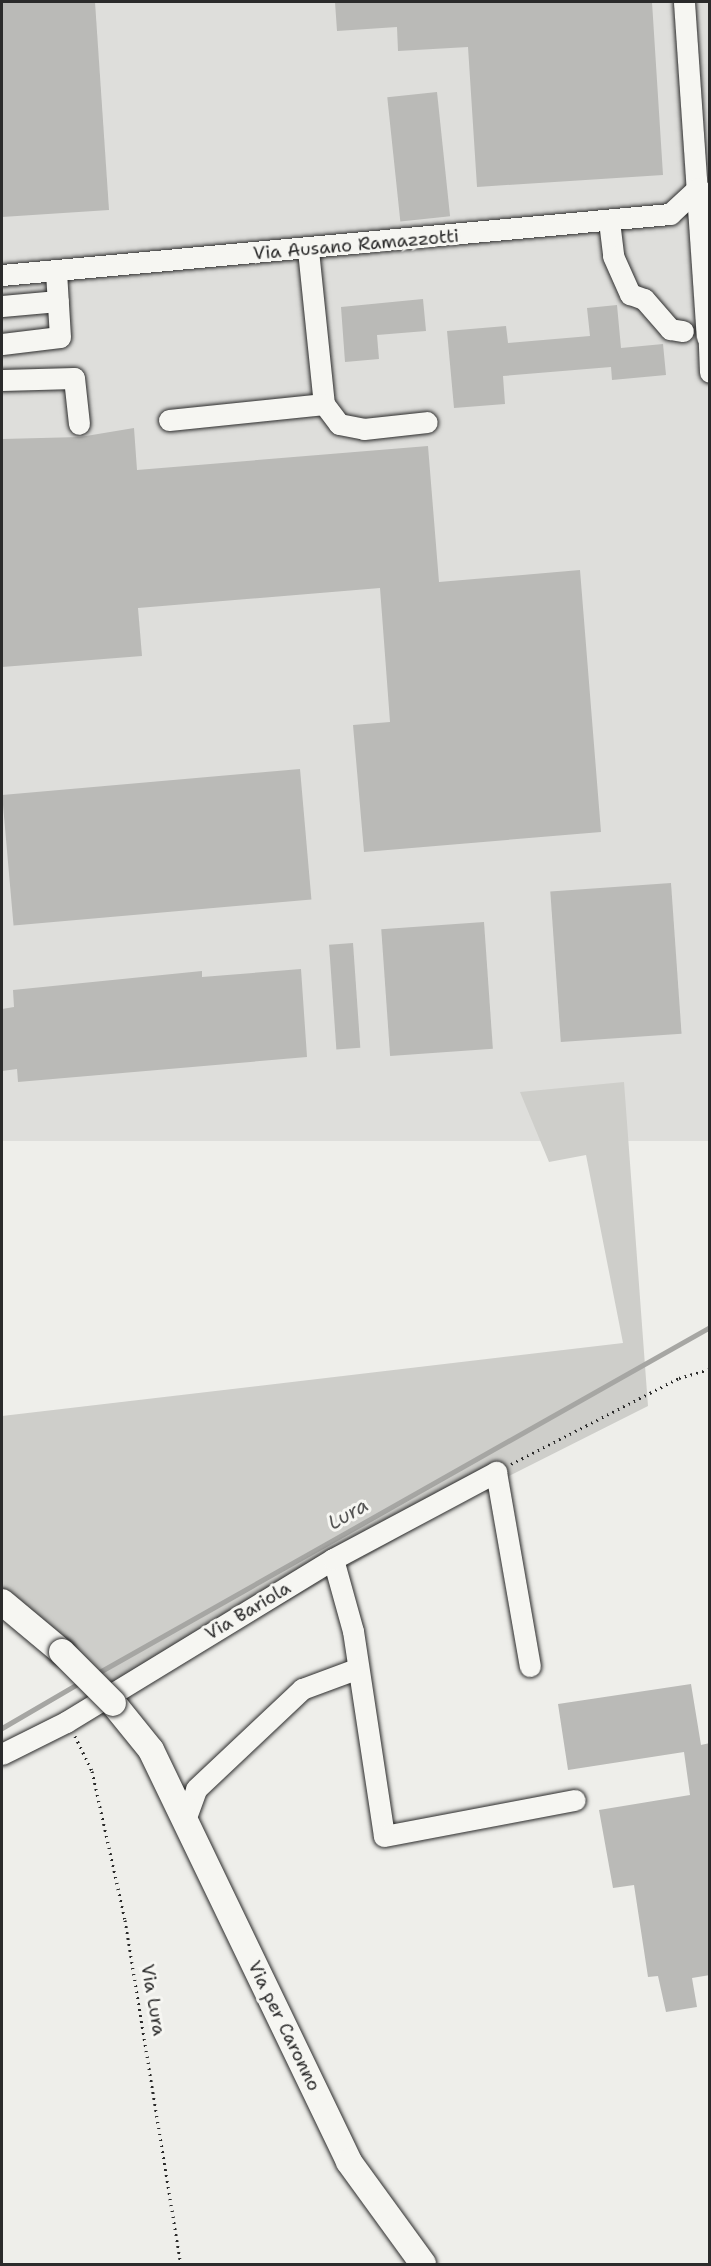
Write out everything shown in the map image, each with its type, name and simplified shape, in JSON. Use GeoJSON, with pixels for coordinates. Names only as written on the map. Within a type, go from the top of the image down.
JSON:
{"type":"FeatureCollection","features":[{"type":"Feature","properties":{"kind":"main road"},"geometry":{"type":"LineString","coordinates":[[2,1602],[53,1645]]}},
{"type":"Feature","properties":{"kind":"main road"},"geometry":{"type":"LineString","coordinates":[[2,1621],[53,1645]]}},
{"type":"Feature","properties":{"kind":"main road","name":"Via per Caronno"},"geometry":{"type":"LineString","coordinates":[[53,1645],[113,1703],[151,1750],[349,2162],[423,2265]]}},
{"type":"Feature","properties":{"kind":"street"},"geometry":{"type":"LineString","coordinates":[[684,2],[704,195],[710,372]]}},
{"type":"Feature","properties":{"kind":"street","name":"Via Ausano Ramazzotti"},"geometry":{"type":"LineString","coordinates":[[2,275],[308,250],[609,221],[670,214],[704,195]]}},
{"type":"Feature","properties":{"kind":"street"},"geometry":{"type":"LineString","coordinates":[[609,221],[613,256],[630,294],[644,299],[670,329],[683,331]]}},
{"type":"Feature","properties":{"kind":"street"},"geometry":{"type":"LineString","coordinates":[[308,250],[324,404],[339,424],[364,429],[427,422]]}},
{"type":"Feature","properties":{"kind":"street"},"geometry":{"type":"LineString","coordinates":[[2,344],[60,337],[56,271]]}},
{"type":"Feature","properties":{"kind":"street"},"geometry":{"type":"LineString","coordinates":[[707,336],[710,292]]}},
{"type":"Feature","properties":{"kind":"street"},"geometry":{"type":"LineString","coordinates":[[2,306],[58,301]]}},
{"type":"Feature","properties":{"kind":"street"},"geometry":{"type":"LineString","coordinates":[[2,380],[74,378],[79,424]]}},
{"type":"Feature","properties":{"kind":"street"},"geometry":{"type":"LineString","coordinates":[[169,420],[324,404]]}},
{"type":"Feature","properties":{"kind":"street"},"geometry":{"type":"LineString","coordinates":[[496,1472],[530,1666]]}},
{"type":"Feature","properties":{"kind":"street","name":"Via Bariola"},"geometry":{"type":"LineString","coordinates":[[2,1754],[66,1722],[333,1559],[496,1472]]}},
{"type":"Feature","properties":{"kind":"street"},"geometry":{"type":"LineString","coordinates":[[333,1559],[353,1631],[356,1669],[384,1836],[574,1800]]}},
{"type":"Feature","properties":{"kind":"street"},"geometry":{"type":"LineString","coordinates":[[184,1820],[191,1798],[302,1689],[356,1669]]}},
{"type":"Feature","properties":{"kind":"street"},"geometry":{"type":"LineString","coordinates":[[163,1776],[210,1777]]}},
{"type":"Feature","properties":{"kind":"path"},"geometry":{"type":"LineString","coordinates":[[496,1472],[679,1378],[710,1369]]}},
{"type":"Feature","properties":{"kind":"path","name":"Via Lura"},"geometry":{"type":"LineString","coordinates":[[81,1743],[125,1920],[181,2265]]}},
{"type":"Feature","properties":{"kind":"shaded area"},"geometry":{"type":"Polygon","coordinates":[[[2,2],[709,2],[709,1141],[2,1141],[2,2]]]}},
{"type":"Feature","properties":{"kind":"shaded area"},"geometry":{"type":"Polygon","coordinates":[[[624,1082],[648,1406],[491,1485],[124,1695],[71,1642],[2,1587],[2,1416],[623,1343],[586,1155],[549,1162],[520,1092],[624,1082]]]}},
{"type":"Feature","properties":{"kind":"building"},"geometry":{"type":"Polygon","coordinates":[[[2,2],[95,2],[109,210],[2,217],[2,2]]]}},
{"type":"Feature","properties":{"kind":"building"},"geometry":{"type":"Polygon","coordinates":[[[335,2],[652,2],[663,175],[477,187],[468,47],[398,51],[397,27],[337,31],[335,2]]]}},
{"type":"Feature","properties":{"kind":"building"},"geometry":{"type":"Polygon","coordinates":[[[437,92],[450,216],[400,222],[387,97],[437,92]]]}},
{"type":"Feature","properties":{"kind":"building"},"geometry":{"type":"Polygon","coordinates":[[[423,299],[426,331],[377,335],[379,359],[345,362],[341,307],[423,299]]]}},
{"type":"Feature","properties":{"kind":"building"},"geometry":{"type":"Polygon","coordinates":[[[617,305],[621,348],[663,344],[666,375],[612,380],[611,367],[503,376],[505,404],[454,408],[447,331],[506,326],[508,343],[590,336],[587,308],[617,305]]]}},
{"type":"Feature","properties":{"kind":"building"},"geometry":{"type":"Polygon","coordinates":[[[134,428],[137,470],[428,446],[439,582],[580,570],[601,832],[364,852],[353,725],[390,722],[380,588],[138,608],[142,656],[2,667],[2,439],[80,437],[134,428]]]}},
{"type":"Feature","properties":{"kind":"building"},"geometry":{"type":"Polygon","coordinates":[[[300,769],[311,900],[14,926],[2,795],[300,769]]]}},
{"type":"Feature","properties":{"kind":"building"},"geometry":{"type":"Polygon","coordinates":[[[671,883],[682,1034],[561,1042],[550,891],[671,883]]]}},
{"type":"Feature","properties":{"kind":"building"},"geometry":{"type":"Polygon","coordinates":[[[484,922],[493,1049],[390,1056],[381,929],[484,922]]]}},
{"type":"Feature","properties":{"kind":"building"},"geometry":{"type":"Polygon","coordinates":[[[353,943],[360,1048],[336,1049],[329,945],[353,943]]]}},
{"type":"Feature","properties":{"kind":"building"},"geometry":{"type":"Polygon","coordinates":[[[301,969],[307,1057],[18,1082],[17,1069],[2,1071],[2,1009],[14,1007],[13,990],[202,971],[202,977],[301,969]]]}},
{"type":"Feature","properties":{"kind":"building"},"geometry":{"type":"Polygon","coordinates":[[[691,1684],[701,1745],[710,1743],[710,1975],[692,1978],[697,2007],[666,2012],[658,1976],[648,1977],[634,1885],[613,1888],[599,1810],[690,1795],[684,1752],[568,1770],[558,1704],[691,1684]]]}},
{"type":"Feature","properties":{"kind":"waterway","name":"Lura"},"geometry":{"type":"LineString","coordinates":[[96,1674],[710,1327]]}},
{"type":"Feature","properties":{"kind":"waterway","name":"Lura"},"geometry":{"type":"LineString","coordinates":[[2,1728],[81,1682]]}}]}
